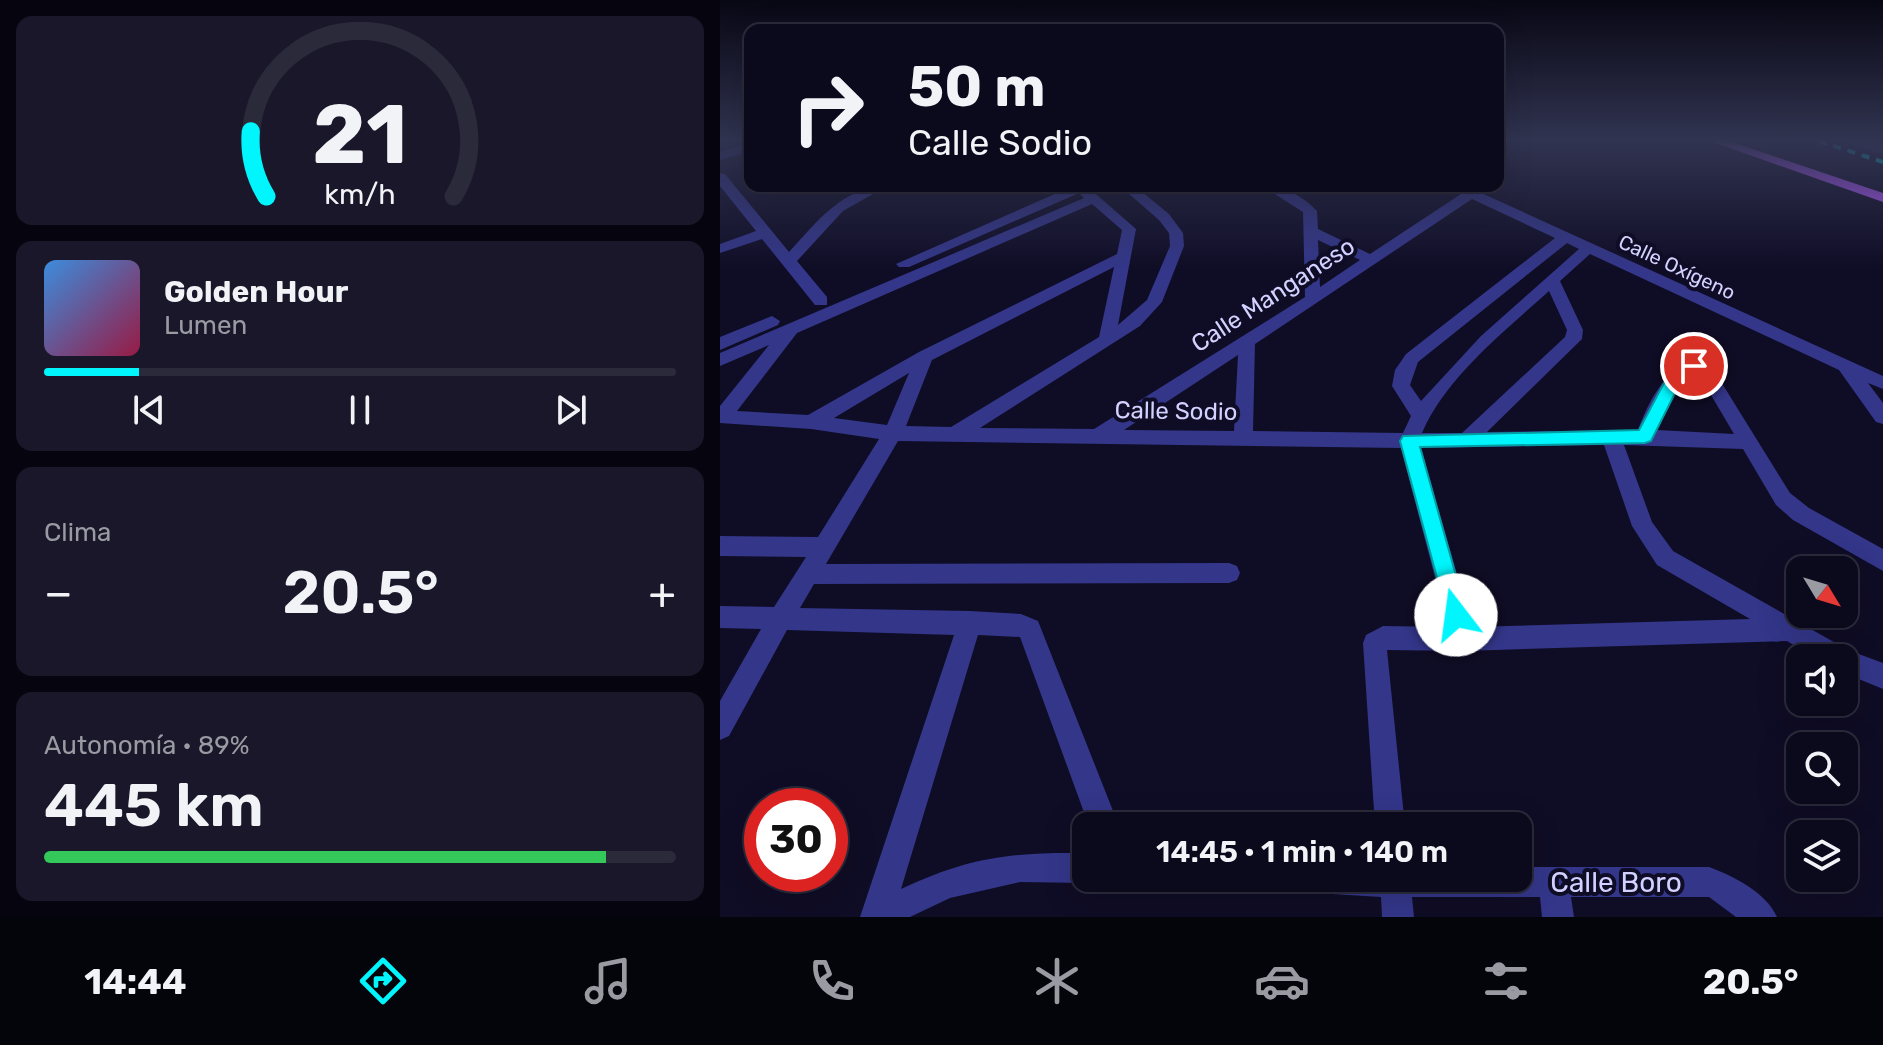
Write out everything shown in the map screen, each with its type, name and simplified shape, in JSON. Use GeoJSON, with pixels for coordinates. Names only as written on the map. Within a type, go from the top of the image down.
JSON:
{"type":"FeatureCollection","features":[{"type":"Feature","properties":{"kind":"main road"},"geometry":{"type":"LineString","coordinates":[[1841,184],[1883,198]]}},
{"type":"Feature","properties":{"kind":"street"},"geometry":{"type":"LineString","coordinates":[[725,184],[821,301]]}},
{"type":"Feature","properties":{"kind":"street"},"geometry":{"type":"LineString","coordinates":[[788,262],[838,208],[869,192]]}},
{"type":"Feature","properties":{"kind":"street"},"geometry":{"type":"LineString","coordinates":[[720,344],[1083,192]]}},
{"type":"Feature","properties":{"kind":"street"},"geometry":{"type":"LineString","coordinates":[[720,360],[1083,192]]}},
{"type":"Feature","properties":{"kind":"street"},"geometry":{"type":"LineString","coordinates":[[1086,192],[1129,229],[1107,340]]}},
{"type":"Feature","properties":{"kind":"street"},"geometry":{"type":"LineString","coordinates":[[954,435],[1107,340],[1134,322],[1154,302],[1177,246],[1176,233],[1164,217],[1134,192]]}},
{"type":"Feature","properties":{"kind":"street"},"geometry":{"type":"LineString","coordinates":[[1280,192],[1307,207],[1311,231],[1313,299]]}},
{"type":"Feature","properties":{"kind":"street","name":"Calle Manganeso"},"geometry":{"type":"LineString","coordinates":[[1099,436],[1372,260],[1460,192]]}},
{"type":"Feature","properties":{"kind":"street","name":"Calle Oxígeno"},"geometry":{"type":"LineString","coordinates":[[1467,192],[1883,383]]}},
{"type":"Feature","properties":{"kind":"street"},"geometry":{"type":"LineString","coordinates":[[1311,231],[1372,260]]}},
{"type":"Feature","properties":{"kind":"street"},"geometry":{"type":"LineString","coordinates":[[720,249],[764,233]]}},
{"type":"Feature","properties":{"kind":"street"},"geometry":{"type":"LineString","coordinates":[[1419,413],[1401,386],[1404,370],[1412,358],[1565,237]]}},
{"type":"Feature","properties":{"kind":"street"},"geometry":{"type":"LineString","coordinates":[[1463,639],[1409,441],[1419,413],[1463,364],[1588,248]]}},
{"type":"Feature","properties":{"kind":"street"},"geometry":{"type":"LineString","coordinates":[[811,422],[925,356],[1122,257]]}},
{"type":"Feature","properties":{"kind":"street"},"geometry":{"type":"LineString","coordinates":[[1466,441],[1573,339],[1575,330],[1552,280]]}},
{"type":"Feature","properties":{"kind":"street","name":"Calle Sodio"},"geometry":{"type":"LineString","coordinates":[[794,326],[722,417],[811,422],[893,433],[954,435],[1409,441],[1645,437],[1745,442]]}},
{"type":"Feature","properties":{"kind":"street"},"geometry":{"type":"LineString","coordinates":[[1243,438],[1247,341]]}},
{"type":"Feature","properties":{"kind":"street"},"geometry":{"type":"LineString","coordinates":[[720,727],[780,619],[893,433],[925,356]]}},
{"type":"Feature","properties":{"kind":"street"},"geometry":{"type":"LineString","coordinates":[[1845,365],[1883,417]]}},
{"type":"Feature","properties":{"kind":"street"},"geometry":{"type":"LineString","coordinates":[[1645,437],[1670,388],[1694,366],[1708,372],[1745,442],[1790,506],[1883,561]]}},
{"type":"Feature","properties":{"kind":"street"},"geometry":{"type":"LineString","coordinates":[[1611,437],[1643,526],[1654,547],[1685,572],[1813,644]]}},
{"type":"Feature","properties":{"kind":"street"},"geometry":{"type":"LineString","coordinates":[[720,546],[823,547]]}},
{"type":"Feature","properties":{"kind":"street"},"geometry":{"type":"LineString","coordinates":[[807,574],[1229,573]]}},
{"type":"Feature","properties":{"kind":"street"},"geometry":{"type":"LineString","coordinates":[[720,617],[970,622],[1021,625],[1029,629],[1099,812]]}},
{"type":"Feature","properties":{"kind":"street"},"geometry":{"type":"LineString","coordinates":[[876,916],[970,622]]}},
{"type":"Feature","properties":{"kind":"street"},"geometry":{"type":"LineString","coordinates":[[1389,812],[1375,643],[1383,638],[1463,639],[1786,630]]}},
{"type":"Feature","properties":{"kind":"street"},"geometry":{"type":"LineString","coordinates":[[1858,666],[1879,675]]}},
{"type":"Feature","properties":{"kind":"street"},"geometry":{"type":"LineString","coordinates":[[876,916],[947,883],[1020,867],[1072,868]]}},
{"type":"Feature","properties":{"kind":"street","name":"Calle Boro"},"geometry":{"type":"LineString","coordinates":[[1532,881],[1709,882],[1724,888],[1761,917]]}},
{"type":"Feature","properties":{"kind":"street"},"geometry":{"type":"LineString","coordinates":[[1554,881],[1558,917]]}},
{"type":"Feature","properties":{"kind":"street"},"geometry":{"type":"LineString","coordinates":[[1396,892],[1398,917]]}},
{"type":"Feature","properties":{"kind":"route"},"geometry":{"type":"LineString","coordinates":[[1456,615],[1409,441],[1645,437],[1649,422],[1670,388],[1679,376],[1694,366]]}}]}
